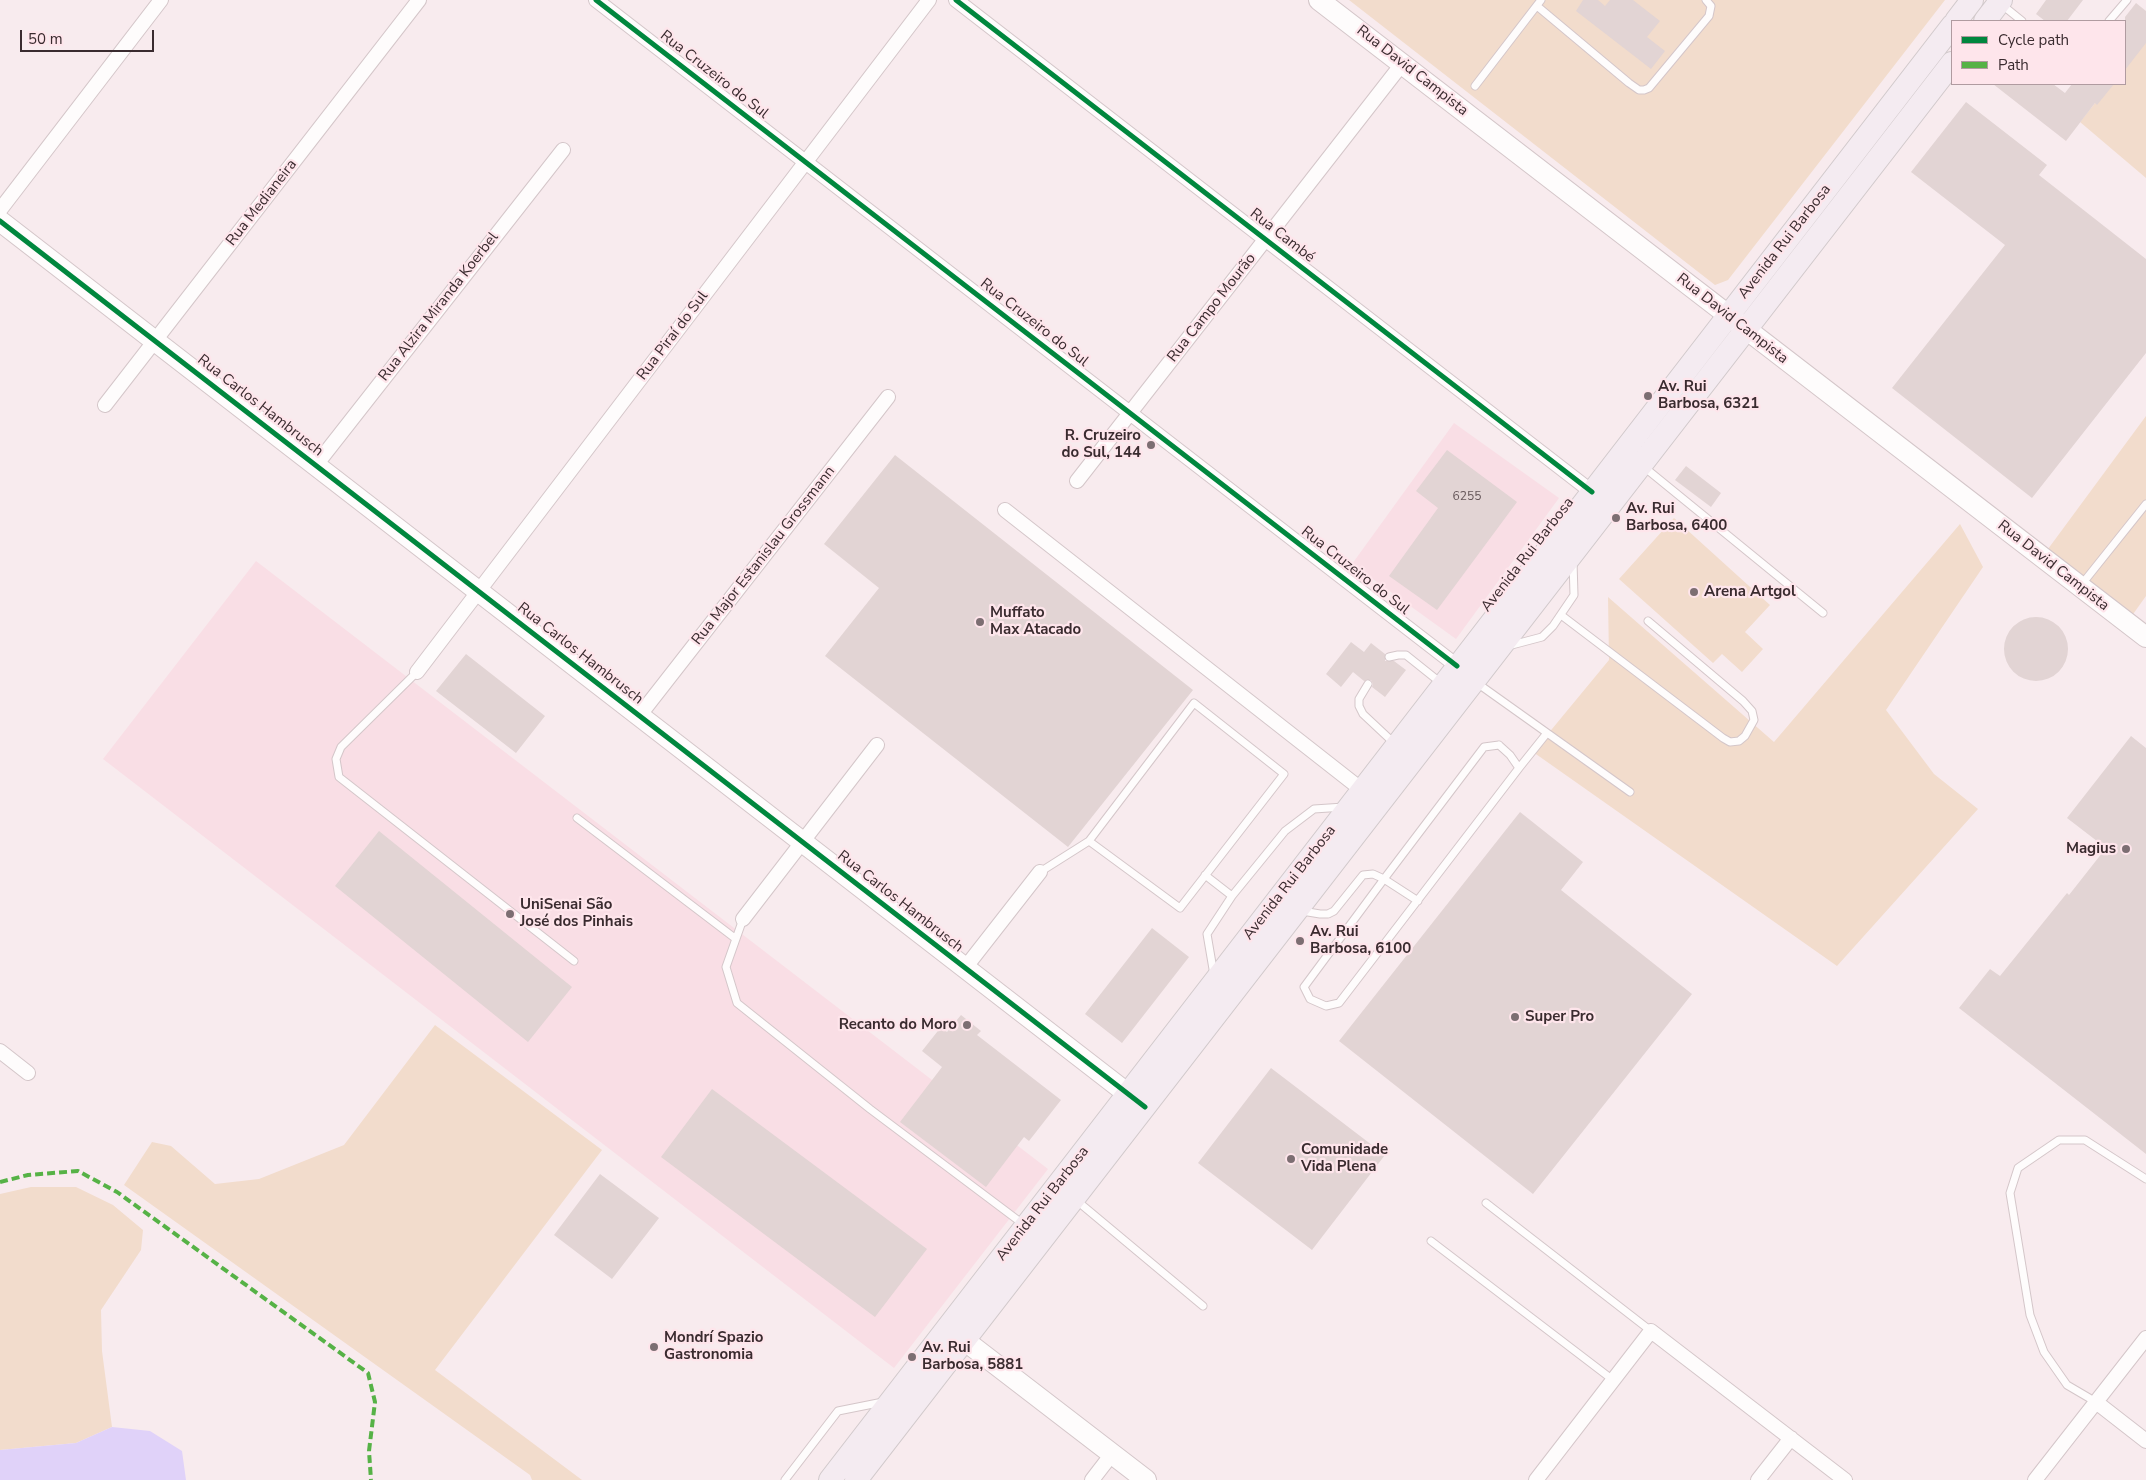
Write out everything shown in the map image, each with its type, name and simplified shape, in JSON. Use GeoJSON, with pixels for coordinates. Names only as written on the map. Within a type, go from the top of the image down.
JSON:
{"type":"FeatureCollection","features":[{"type":"Feature","properties":{"kind":"main road"},"geometry":{"type":"LineString","coordinates":[[1957,20],[1972,0]]}},
{"type":"Feature","properties":{"kind":"main road"},"geometry":{"type":"LineString","coordinates":[[1986,20],[2000,1]]}},
{"type":"Feature","properties":{"kind":"main road","name":"Avenida Rui Barbosa"},"geometry":{"type":"LineString","coordinates":[[856,1480],[1074,1198],[1215,981],[1951,27]]}},
{"type":"Feature","properties":{"kind":"main road","name":"Avenida Rui Barbosa"},"geometry":{"type":"LineString","coordinates":[[830,1480],[1026,1226],[1136,1101],[1298,910],[1951,64]]}},
{"type":"Feature","properties":{"kind":"street"},"geometry":{"type":"LineString","coordinates":[[0,210],[161,0]]}},
{"type":"Feature","properties":{"kind":"street","name":"Rua Medianeira"},"geometry":{"type":"LineString","coordinates":[[105,405],[418,0]]}},
{"type":"Feature","properties":{"kind":"street","name":"Rua Cruzeiro do Sul"},"geometry":{"type":"LineString","coordinates":[[596,0],[1457,666]]}},
{"type":"Feature","properties":{"kind":"street","name":"Rua Piraí do Sul"},"geometry":{"type":"LineString","coordinates":[[418,672],[929,0]]}},
{"type":"Feature","properties":{"kind":"street","name":"Rua Cambé"},"geometry":{"type":"LineString","coordinates":[[956,0],[1592,492]]}},
{"type":"Feature","properties":{"kind":"street","name":"Rua David Campista"},"geometry":{"type":"LineString","coordinates":[[1319,0],[2146,638]]}},
{"type":"Feature","properties":{"kind":"street","name":"Rua Campo Mourão"},"geometry":{"type":"LineString","coordinates":[[1077,481],[1402,64]]}},
{"type":"Feature","properties":{"kind":"street","name":"Rua Alzira Miranda Koerbel"},"geometry":{"type":"LineString","coordinates":[[316,465],[563,150]]}},
{"type":"Feature","properties":{"kind":"street","name":"Rua Carlos Hambrusch"},"geometry":{"type":"LineString","coordinates":[[0,221],[1136,1101]]}},
{"type":"Feature","properties":{"kind":"street","name":"Rua Major Estanislau Grossmann"},"geometry":{"type":"LineString","coordinates":[[639,716],[888,397]]}},
{"type":"Feature","properties":{"kind":"street"},"geometry":{"type":"LineString","coordinates":[[1005,510],[1356,799]]}},
{"type":"Feature","properties":{"kind":"street"},"geometry":{"type":"LineString","coordinates":[[743,919],[877,744]]}},
{"type":"Feature","properties":{"kind":"street"},"geometry":{"type":"LineString","coordinates":[[964,968],[1040,872]]}},
{"type":"Feature","properties":{"kind":"street"},"geometry":{"type":"LineString","coordinates":[[0,1051],[28,1073]]}},
{"type":"Feature","properties":{"kind":"street"},"geometry":{"type":"LineString","coordinates":[[1536,1480],[1651,1330],[1846,1480]]}},
{"type":"Feature","properties":{"kind":"street"},"geometry":{"type":"LineString","coordinates":[[2035,1480],[2146,1338]]}},
{"type":"Feature","properties":{"kind":"street"},"geometry":{"type":"LineString","coordinates":[[964,1340],[1146,1480]]}},
{"type":"Feature","properties":{"kind":"street"},"geometry":{"type":"LineString","coordinates":[[2096,1402],[2146,1441]]}},
{"type":"Feature","properties":{"kind":"street"},"geometry":{"type":"LineString","coordinates":[[1758,1480],[1791,1438]]}},
{"type":"Feature","properties":{"kind":"street"},"geometry":{"type":"LineString","coordinates":[[1092,1480],[1112,1454]]}},
{"type":"Feature","properties":{"kind":"lane"},"geometry":{"type":"LineString","coordinates":[[1474,86],[1539,3],[1629,83],[1639,90],[1644,90],[1649,88],[1709,16],[1711,6],[1706,0]]}},
{"type":"Feature","properties":{"kind":"lane"},"geometry":{"type":"LineString","coordinates":[[2110,20],[2127,0]]}},
{"type":"Feature","properties":{"kind":"lane"},"geometry":{"type":"LineString","coordinates":[[2000,1],[2021,20]]}},
{"type":"Feature","properties":{"kind":"lane"},"geometry":{"type":"LineString","coordinates":[[1642,465],[1823,613]]}},
{"type":"Feature","properties":{"kind":"lane"},"geometry":{"type":"LineString","coordinates":[[2080,586],[2146,504]]}},
{"type":"Feature","properties":{"kind":"lane"},"geometry":{"type":"LineString","coordinates":[[1501,647],[1542,637],[1561,616],[1574,596],[1573,554]]}},
{"type":"Feature","properties":{"kind":"lane"},"geometry":{"type":"LineString","coordinates":[[1561,616],[1723,738],[1730,742],[1739,741],[1745,736],[1754,720],[1752,711],[1744,701],[1648,621]]}},
{"type":"Feature","properties":{"kind":"lane"},"geometry":{"type":"LineString","coordinates":[[1390,657],[1406,655],[1443,685]]}},
{"type":"Feature","properties":{"kind":"lane"},"geometry":{"type":"LineString","coordinates":[[418,672],[341,747],[336,759],[339,777],[574,961]]}},
{"type":"Feature","properties":{"kind":"lane"},"geometry":{"type":"LineString","coordinates":[[1474,682],[1630,792]]}},
{"type":"Feature","properties":{"kind":"lane"},"geometry":{"type":"LineString","coordinates":[[1368,684],[1359,699],[1362,714],[1396,746]]}},
{"type":"Feature","properties":{"kind":"lane"},"geometry":{"type":"LineString","coordinates":[[1040,872],[1089,842],[1194,703],[1284,774],[1180,908],[1089,842]]}},
{"type":"Feature","properties":{"kind":"lane"},"geometry":{"type":"LineString","coordinates":[[1519,768],[1510,755],[1498,745],[1484,746],[1304,987],[1310,999],[1326,1006],[1340,1003],[1547,733]]}},
{"type":"Feature","properties":{"kind":"lane"},"geometry":{"type":"LineString","coordinates":[[1215,981],[1207,934],[1232,896],[1285,831],[1314,809],[1356,799]]}},
{"type":"Feature","properties":{"kind":"lane"},"geometry":{"type":"LineString","coordinates":[[577,818],[736,940]]}},
{"type":"Feature","properties":{"kind":"lane"},"geometry":{"type":"LineString","coordinates":[[1298,910],[1328,914],[1334,911],[1363,875],[1373,874],[1418,901]]}},
{"type":"Feature","properties":{"kind":"lane"},"geometry":{"type":"LineString","coordinates":[[1205,875],[1232,896]]}},
{"type":"Feature","properties":{"kind":"lane"},"geometry":{"type":"LineString","coordinates":[[743,919],[726,967],[737,1003],[870,1109],[1026,1226]]}},
{"type":"Feature","properties":{"kind":"lane"},"geometry":{"type":"LineString","coordinates":[[2096,1402],[2067,1385],[2044,1352],[2030,1315],[2010,1193],[2018,1168],[2059,1140],[2085,1140],[2146,1179]]}},
{"type":"Feature","properties":{"kind":"lane"},"geometry":{"type":"LineString","coordinates":[[1074,1198],[1203,1306]]}},
{"type":"Feature","properties":{"kind":"lane"},"geometry":{"type":"LineString","coordinates":[[1486,1203],[1651,1330]]}},
{"type":"Feature","properties":{"kind":"lane"},"geometry":{"type":"LineString","coordinates":[[1430,1240],[1613,1380]]}},
{"type":"Feature","properties":{"kind":"lane"},"geometry":{"type":"LineString","coordinates":[[785,1480],[838,1411],[891,1401]]}},
{"type":"Feature","properties":{"kind":"shaded area"},"geometry":{"type":"Polygon","coordinates":[[[1349,0],[1945,0],[1728,280],[1715,285],[1349,0]]]}},
{"type":"Feature","properties":{"kind":"shaded area"},"geometry":{"type":"Polygon","coordinates":[[[2146,38],[2146,178],[2080,122],[2109,85],[2126,85],[2126,64],[2146,38]]]}},
{"type":"Feature","properties":{"kind":"shaded area"},"geometry":{"type":"Polygon","coordinates":[[[2146,416],[2146,596],[2131,617],[2048,549],[2146,416]]]}},
{"type":"Feature","properties":{"kind":"shaded area"},"geometry":{"type":"Polygon","coordinates":[[[1454,423],[1559,498],[1456,639],[1352,564],[1454,423]]]}},
{"type":"Feature","properties":{"kind":"shaded area","name":"Arena Artgol"},"geometry":{"type":"Polygon","coordinates":[[[1674,518],[1770,605],[1745,632],[1763,649],[1742,672],[1722,654],[1713,663],[1619,579],[1674,518]]]}},
{"type":"Feature","properties":{"kind":"shaded area"},"geometry":{"type":"Polygon","coordinates":[[[1960,524],[1983,567],[1886,710],[1934,774],[1978,809],[1837,966],[1533,752],[1609,660],[1608,597],[1774,742],[1960,524]]]}},
{"type":"Feature","properties":{"kind":"shaded area","name":"UniSenai São José dos Pinhais"},"geometry":{"type":"Polygon","coordinates":[[[256,561],[1048,1169],[894,1368],[103,759],[256,561]]]}},
{"type":"Feature","properties":{"kind":"shaded area"},"geometry":{"type":"Polygon","coordinates":[[[435,1025],[602,1150],[435,1370],[582,1480],[532,1480],[530,1475],[124,1185],[152,1142],[171,1146],[215,1184],[259,1179],[344,1145],[435,1025]]]}},
{"type":"Feature","properties":{"kind":"shaded area"},"geometry":{"type":"Polygon","coordinates":[[[31,1187],[76,1187],[113,1205],[143,1230],[141,1250],[101,1310],[102,1351],[112,1427],[76,1443],[0,1450],[0,1194],[31,1187]]]}},
{"type":"Feature","properties":{"kind":"shaded area"},"geometry":{"type":"Polygon","coordinates":[[[112,1427],[150,1431],[182,1451],[186,1480],[0,1480],[0,1450],[76,1443],[112,1427]]]}},
{"type":"Feature","properties":{"kind":"building"},"geometry":{"type":"Polygon","coordinates":[[[1583,0],[1598,0],[1605,6],[1610,0],[1633,0],[1660,21],[1647,37],[1665,51],[1651,69],[1576,11],[1583,0]]]}},
{"type":"Feature","properties":{"kind":"building"},"geometry":{"type":"Polygon","coordinates":[[[2046,0],[2083,0],[2068,20],[2044,20],[2036,14],[2046,0]]]}},
{"type":"Feature","properties":{"kind":"building"},"geometry":{"type":"Polygon","coordinates":[[[2136,3],[2146,11],[2146,43],[2126,69],[2126,20],[2125,17],[2136,3]]]}},
{"type":"Feature","properties":{"kind":"building"},"geometry":{"type":"Polygon","coordinates":[[[1994,85],[2054,85],[2065,93],[2071,85],[2113,85],[2097,105],[2095,103],[2066,141],[1994,85]]]}},
{"type":"Feature","properties":{"kind":"building"},"geometry":{"type":"Polygon","coordinates":[[[1966,102],[2047,165],[2039,175],[2146,259],[2146,353],[2032,498],[1892,388],[2005,245],[1911,172],[1966,102]]]}},
{"type":"Feature","properties":{"kind":"building"},"geometry":{"type":"Polygon","coordinates":[[[1447,450],[1517,502],[1437,610],[1389,576],[1438,508],[1416,491],[1447,450]]]}},
{"type":"Feature","properties":{"kind":"building","name":"Muffato Max Atacado"},"geometry":{"type":"Polygon","coordinates":[[[895,455],[1193,690],[1068,847],[825,656],[879,588],[824,544],[895,455]]]}},
{"type":"Feature","properties":{"kind":"building"},"geometry":{"type":"Polygon","coordinates":[[[1686,466],[1721,493],[1711,507],[1675,480],[1686,466]]]}},
{"type":"Feature","properties":{"kind":"building"},"geometry":{"type":"Polygon","coordinates":[[[2030,617],[2042,617],[2059,626],[2066,637],[2068,649],[2066,661],[2059,672],[2042,681],[2030,681],[2018,676],[2009,667],[2004,655],[2004,643],[2009,631],[2018,622],[2030,617]]]}},
{"type":"Feature","properties":{"kind":"building"},"geometry":{"type":"Polygon","coordinates":[[[1351,642],[1364,652],[1371,643],[1385,654],[1385,661],[1394,661],[1406,670],[1385,697],[1372,687],[1371,680],[1364,681],[1353,672],[1341,687],[1326,674],[1351,642]]]}},
{"type":"Feature","properties":{"kind":"building"},"geometry":{"type":"Polygon","coordinates":[[[466,654],[545,716],[516,753],[436,691],[466,654]]]}},
{"type":"Feature","properties":{"kind":"building"},"geometry":{"type":"Polygon","coordinates":[[[2131,736],[2146,748],[2146,1154],[1959,1008],[1990,969],[2000,976],[2106,848],[2067,818],[2131,736]]]}},
{"type":"Feature","properties":{"kind":"building","name":"Super Pro"},"geometry":{"type":"Polygon","coordinates":[[[1520,812],[1583,862],[1561,890],[1692,994],[1533,1194],[1339,1041],[1520,812]]]}},
{"type":"Feature","properties":{"kind":"building"},"geometry":{"type":"Polygon","coordinates":[[[379,831],[572,987],[528,1042],[335,886],[379,831]]]}},
{"type":"Feature","properties":{"kind":"building"},"geometry":{"type":"Polygon","coordinates":[[[1152,928],[1189,957],[1122,1043],[1085,1014],[1152,928]]]}},
{"type":"Feature","properties":{"kind":"building"},"geometry":{"type":"Polygon","coordinates":[[[961,1015],[981,1031],[977,1035],[1061,1100],[1029,1141],[1024,1137],[986,1187],[900,1122],[942,1067],[922,1051],[941,1027],[947,1032],[961,1015]]]}},
{"type":"Feature","properties":{"kind":"building","name":"Comunidade Vida Plena"},"geometry":{"type":"Polygon","coordinates":[[[1271,1068],[1385,1155],[1312,1250],[1198,1163],[1271,1068]]]}},
{"type":"Feature","properties":{"kind":"building"},"geometry":{"type":"Polygon","coordinates":[[[712,1089],[927,1249],[875,1317],[661,1157],[712,1089]]]}},
{"type":"Feature","properties":{"kind":"building"},"geometry":{"type":"Polygon","coordinates":[[[600,1174],[659,1218],[612,1279],[554,1235],[600,1174]]]}},
{"type":"Feature","properties":{"kind":"marked path"},"geometry":{"type":"LineString","coordinates":[[0,1182],[28,1175],[78,1171],[117,1192],[368,1373],[375,1402],[369,1451],[371,1480]]}},
{"type":"Feature","properties":{"kind":"cycle path"},"geometry":{"type":"LineString","coordinates":[[596,0],[1457,666]]}},
{"type":"Feature","properties":{"kind":"cycle path"},"geometry":{"type":"LineString","coordinates":[[956,0],[1592,492]]}},
{"type":"Feature","properties":{"kind":"cycle path"},"geometry":{"type":"LineString","coordinates":[[0,221],[1145,1107]]}},
{"type":"Feature","properties":{"kind":"place","name":"Av. Rui Barbosa, 6321"},"geometry":{"type":"Point","coordinates":[1648,396]}},
{"type":"Feature","properties":{"kind":"place","name":"R. Cruzeiro do Sul, 144"},"geometry":{"type":"Point","coordinates":[1151,445]}},
{"type":"Feature","properties":{"kind":"place","name":"Av. Rui Barbosa, 6400"},"geometry":{"type":"Point","coordinates":[1616,518]}},
{"type":"Feature","properties":{"kind":"place","name":"Arena Artgol"},"geometry":{"type":"Point","coordinates":[1694,592]}},
{"type":"Feature","properties":{"kind":"place","name":"Muffato Max Atacado"},"geometry":{"type":"Point","coordinates":[980,622]}},
{"type":"Feature","properties":{"kind":"place","name":"Magius"},"geometry":{"type":"Point","coordinates":[2126,849]}},
{"type":"Feature","properties":{"kind":"place","name":"UniSenai São José dos Pinhais"},"geometry":{"type":"Point","coordinates":[510,914]}},
{"type":"Feature","properties":{"kind":"place","name":"Av. Rui Barbosa, 6100"},"geometry":{"type":"Point","coordinates":[1300,941]}},
{"type":"Feature","properties":{"kind":"place","name":"Super Pro"},"geometry":{"type":"Point","coordinates":[1515,1017]}},
{"type":"Feature","properties":{"kind":"place","name":"Recanto do Moro"},"geometry":{"type":"Point","coordinates":[967,1025]}},
{"type":"Feature","properties":{"kind":"place","name":"Comunidade Vida Plena"},"geometry":{"type":"Point","coordinates":[1291,1159]}},
{"type":"Feature","properties":{"kind":"place","name":"Mondrí Spazio Gastronomia"},"geometry":{"type":"Point","coordinates":[654,1347]}},
{"type":"Feature","properties":{"kind":"place","name":"Av. Rui Barbosa, 5881"},"geometry":{"type":"Point","coordinates":[912,1357]}}]}
